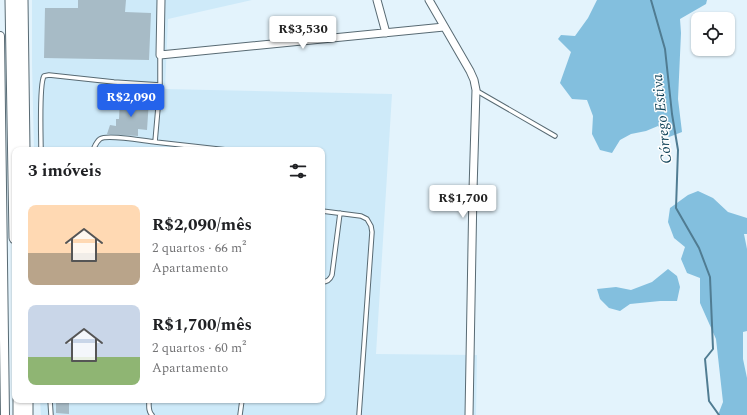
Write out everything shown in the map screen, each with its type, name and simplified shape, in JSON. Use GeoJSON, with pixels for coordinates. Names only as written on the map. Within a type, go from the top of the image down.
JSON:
{"type":"FeatureCollection","features":[{"type":"Feature","properties":{"kind":"highway"},"geometry":{"type":"LineString","coordinates":[[11,0],[13,147]]}},
{"type":"Feature","properties":{"kind":"highway"},"geometry":{"type":"LineString","coordinates":[[22,0],[24,147]]}},
{"type":"Feature","properties":{"kind":"highway"},"geometry":{"type":"LineString","coordinates":[[19,403],[19,415]]}},
{"type":"Feature","properties":{"kind":"highway"},"geometry":{"type":"LineString","coordinates":[[27,403],[27,415]]}},
{"type":"Feature","properties":{"kind":"street"},"geometry":{"type":"LineString","coordinates":[[162,0],[160,55],[444,27]]}},
{"type":"Feature","properties":{"kind":"street"},"geometry":{"type":"LineString","coordinates":[[377,0],[386,33]]}},
{"type":"Feature","properties":{"kind":"street"},"geometry":{"type":"LineString","coordinates":[[429,0],[470,71],[476,90],[469,415]]}},
{"type":"Feature","properties":{"kind":"street"},"geometry":{"type":"LineString","coordinates":[[0,36],[2,396],[5,415]]}},
{"type":"Feature","properties":{"kind":"lane"},"geometry":{"type":"LineString","coordinates":[[155,142],[160,85],[160,55]]}},
{"type":"Feature","properties":{"kind":"lane"},"geometry":{"type":"LineString","coordinates":[[42,147],[41,93],[42,79],[44,76],[49,74],[114,82],[160,85]]}},
{"type":"Feature","properties":{"kind":"lane"},"geometry":{"type":"LineString","coordinates":[[476,90],[555,136]]}},
{"type":"Feature","properties":{"kind":"lane"},"geometry":{"type":"LineString","coordinates":[[94,147],[99,140],[112,137],[200,147]]}},
{"type":"Feature","properties":{"kind":"lane"},"geometry":{"type":"LineString","coordinates":[[325,211],[361,216],[368,219],[371,226],[372,232],[359,415]]}},
{"type":"Feature","properties":{"kind":"lane"},"geometry":{"type":"LineString","coordinates":[[325,281],[331,278],[332,275],[340,213]]}},
{"type":"Feature","properties":{"kind":"lane"},"geometry":{"type":"LineString","coordinates":[[50,403],[51,415]]}},
{"type":"Feature","properties":{"kind":"lane"},"geometry":{"type":"LineString","coordinates":[[149,403],[148,407],[152,415]]}},
{"type":"Feature","properties":{"kind":"lane"},"geometry":{"type":"LineString","coordinates":[[240,415],[242,403]]}},
{"type":"Feature","properties":{"kind":"shaded area"},"geometry":{"type":"Polygon","coordinates":[[[32,0],[252,0],[168,19],[165,89],[392,94],[376,354],[477,355],[476,415],[41,415],[40,403],[325,403],[325,147],[34,147],[32,0]]]}},
{"type":"Feature","properties":{"kind":"shaded area"},"geometry":{"type":"Polygon","coordinates":[[[597,0],[707,0],[706,4],[680,19],[681,33],[678,99],[682,132],[669,137],[658,126],[646,131],[631,134],[620,140],[612,153],[600,150],[592,134],[593,116],[587,100],[572,99],[560,83],[571,52],[558,39],[561,35],[575,36],[588,18],[597,0]]]}},
{"type":"Feature","properties":{"kind":"shaded area"},"geometry":{"type":"Polygon","coordinates":[[[698,191],[713,198],[728,212],[747,218],[747,234],[744,234],[747,249],[747,331],[743,332],[743,359],[747,378],[747,415],[718,415],[723,402],[716,339],[700,303],[700,278],[687,273],[681,259],[685,247],[674,238],[668,222],[670,208],[688,195],[698,191]]]}},
{"type":"Feature","properties":{"kind":"shaded area"},"geometry":{"type":"Polygon","coordinates":[[[668,269],[677,276],[680,287],[677,301],[630,304],[620,311],[609,308],[600,299],[597,289],[616,287],[631,290],[652,282],[668,269]]]}},
{"type":"Feature","properties":{"kind":"building"},"geometry":{"type":"Polygon","coordinates":[[[78,0],[126,0],[125,12],[151,13],[149,60],[44,58],[45,8],[78,8],[78,0]]]}},
{"type":"Feature","properties":{"kind":"building"},"geometry":{"type":"Polygon","coordinates":[[[120,99],[149,100],[147,130],[138,129],[138,136],[107,134],[110,125],[116,126],[116,119],[119,119],[120,99]]]}},
{"type":"Feature","properties":{"kind":"building"},"geometry":{"type":"Polygon","coordinates":[[[56,403],[69,403],[69,414],[56,413],[56,403]]]}},
{"type":"Feature","properties":{"kind":"waterway","name":"Córrego Estiva"},"geometry":{"type":"LineString","coordinates":[[651,0],[665,49],[672,114],[678,150],[676,208],[699,248],[710,277],[713,349],[705,359],[709,401],[719,415]]}}]}
